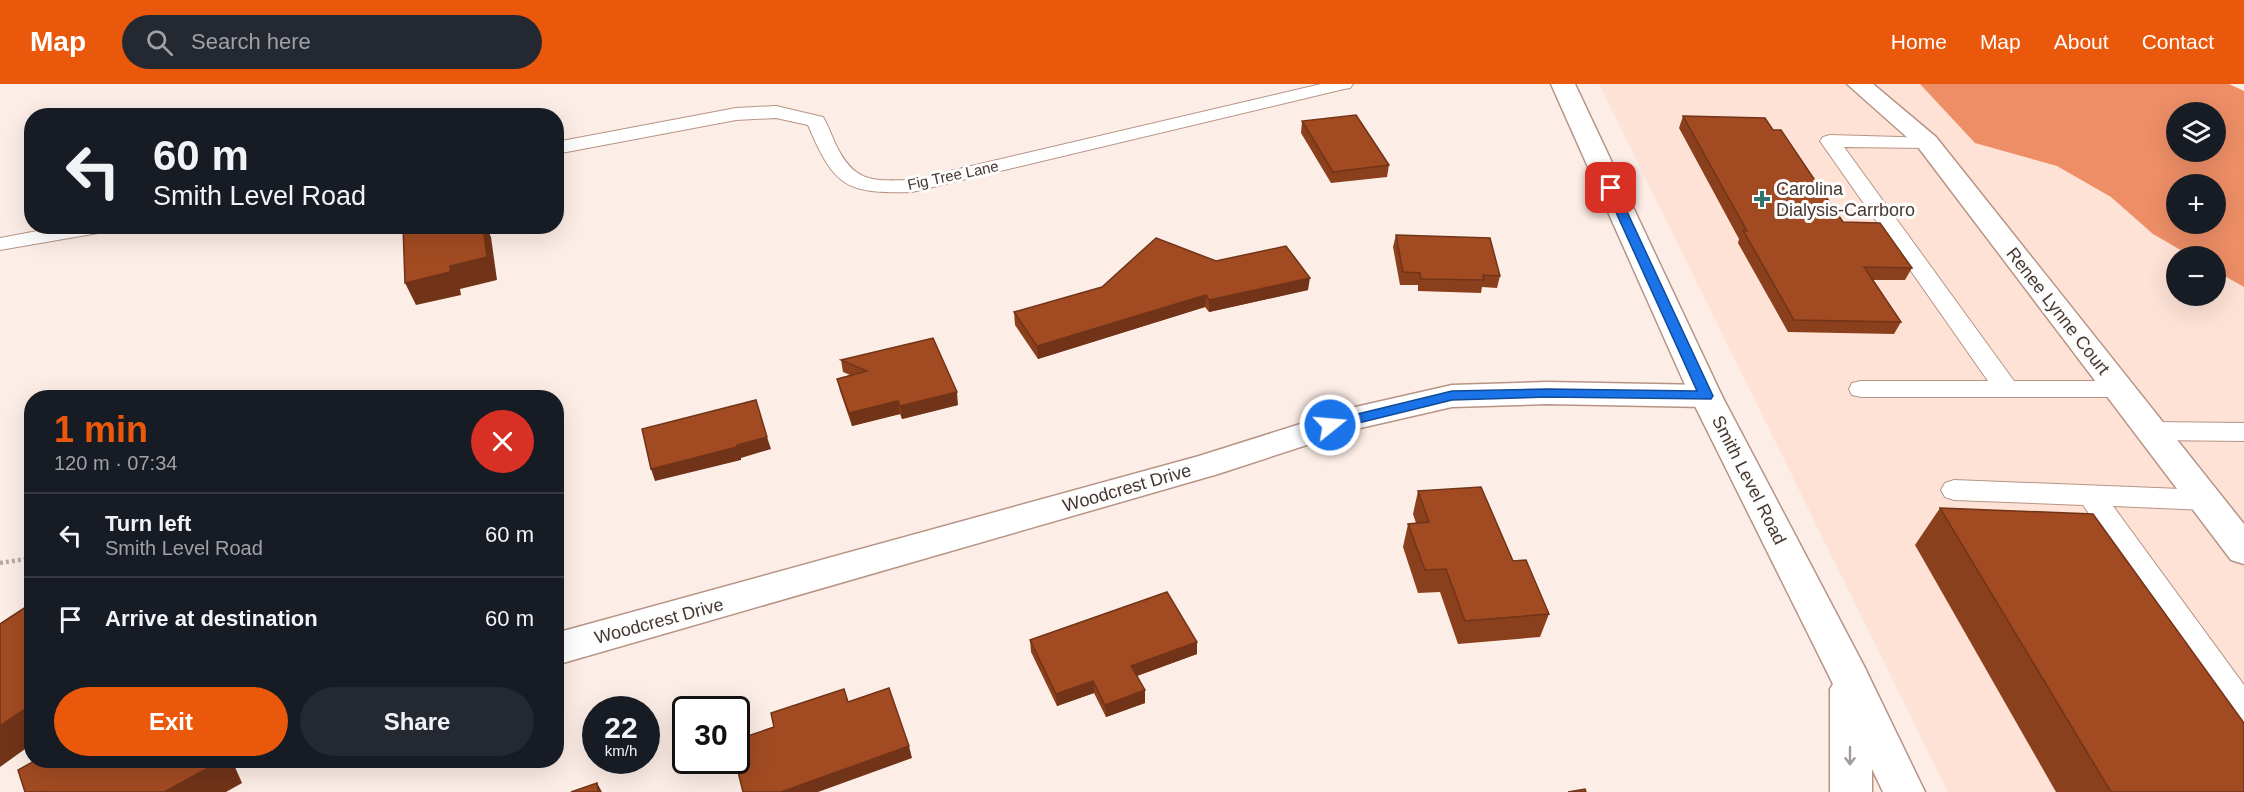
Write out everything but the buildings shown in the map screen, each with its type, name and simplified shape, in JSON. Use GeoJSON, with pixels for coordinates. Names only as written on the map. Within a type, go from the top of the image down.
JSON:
{"type":"FeatureCollection","features":[{"type":"Feature","properties":{"kind":"street","name":"Smith Level Road"},"geometry":{"type":"LineString","coordinates":[[1563,84],[1706,396],[1850,678],[1904,792]]}},
{"type":"Feature","properties":{"kind":"street","name":"Renee Lynne Court"},"geometry":{"type":"LineString","coordinates":[[1859,84],[1927,142],[2244,550]]}},
{"type":"Feature","properties":{"kind":"street","name":"Woodcrest Drive"},"geometry":{"type":"LineString","coordinates":[[564,647],[1206,466],[1351,419],[1452,396],[1547,393],[1706,396]]}},
{"type":"Feature","properties":{"kind":"street","name":"Smith Level Road"},"geometry":{"type":"LineString","coordinates":[[1850,678],[1851,792]]}},
{"type":"Feature","properties":{"kind":"lane","name":"Fig Tree Lane"},"geometry":{"type":"LineString","coordinates":[[564,146],[736,114],[776,112],[816,121],[835,165],[850,180],[876,187],[912,186],[1344,84]]}},
{"type":"Feature","properties":{"kind":"lane"},"geometry":{"type":"LineString","coordinates":[[1927,142],[1830,141],[2006,388]]}},
{"type":"Feature","properties":{"kind":"lane"},"geometry":{"type":"LineString","coordinates":[[0,244],[58,234]]}},
{"type":"Feature","properties":{"kind":"lane"},"geometry":{"type":"LineString","coordinates":[[1861,388],[2119,389]]}},
{"type":"Feature","properties":{"kind":"lane"},"geometry":{"type":"LineString","coordinates":[[2151,431],[2244,432]]}},
{"type":"Feature","properties":{"kind":"lane"},"geometry":{"type":"LineString","coordinates":[[1954,490],[2206,500]]}},
{"type":"Feature","properties":{"kind":"lane"},"geometry":{"type":"LineString","coordinates":[[2090,495],[2244,710]]}},
{"type":"Feature","properties":{"kind":"path"},"geometry":{"type":"LineString","coordinates":[[0,563],[24,559]]}},
{"type":"Feature","properties":{"kind":"shaded area"},"geometry":{"type":"Polygon","coordinates":[[[1599,84],[1984,84],[2166,217],[2166,234],[2226,234],[2226,226],[2244,231],[2244,792],[1948,792],[1599,84]]]}},
{"type":"Feature","properties":{"kind":"shaded area"},"geometry":{"type":"Polygon","coordinates":[[[1920,84],[2229,84],[2244,91],[2244,287],[2226,277],[2226,246],[2174,246],[2153,234],[2111,197],[2057,166],[1975,143],[1920,84]]]}},
{"type":"Feature","properties":{"kind":"place","name":"Carolina Dialysis-Carrboro"},"geometry":{"type":"Point","coordinates":[1762,199]}},
{"type":"Feature","properties":{"kind":"route"},"geometry":{"type":"LineString","coordinates":[[1330,425],[1452,396],[1547,393],[1706,396],[1611,188]]}}]}
